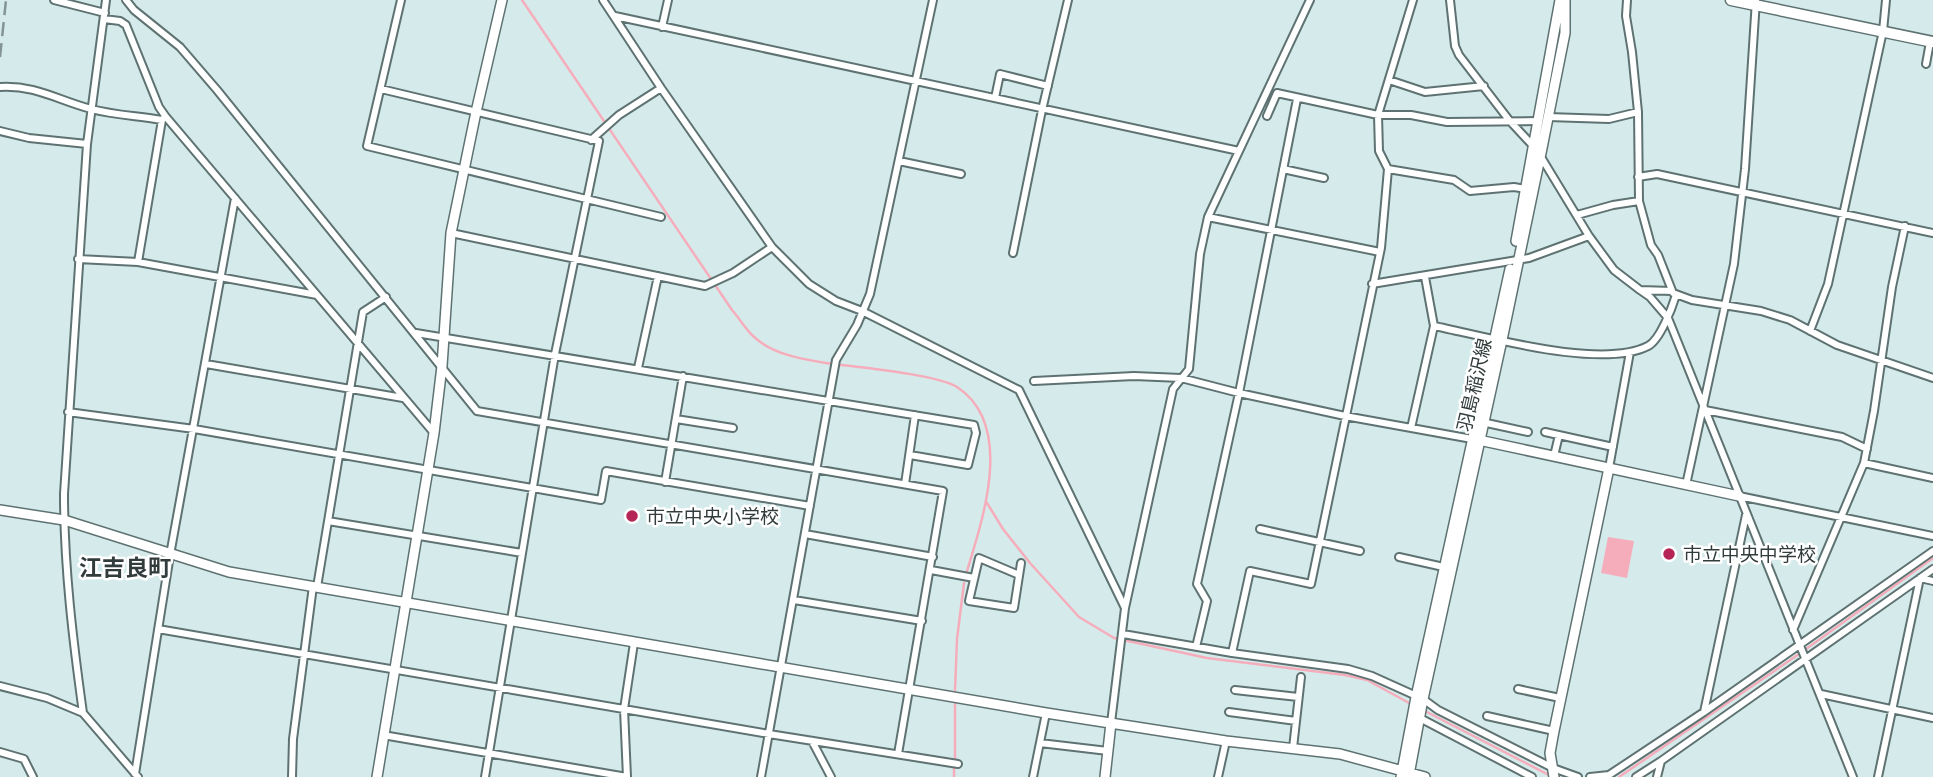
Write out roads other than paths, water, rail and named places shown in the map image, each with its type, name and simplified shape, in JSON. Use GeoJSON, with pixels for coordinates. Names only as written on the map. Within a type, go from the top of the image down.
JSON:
{"type":"FeatureCollection","features":[{"type":"Feature","properties":{"kind":"main road"},"geometry":{"type":"LineString","coordinates":[[1731,0],[1756,3],[1931,42]]}},
{"type":"Feature","properties":{"kind":"street"},"geometry":{"type":"LineString","coordinates":[[54,0],[126,25],[164,118],[434,433]]}},
{"type":"Feature","properties":{"kind":"street"},"geometry":{"type":"LineString","coordinates":[[83,713],[64,520],[68,412],[87,144],[106,0]]}},
{"type":"Feature","properties":{"kind":"street"},"geometry":{"type":"LineString","coordinates":[[126,0],[134,10],[180,47],[477,411],[943,491],[898,754]]}},
{"type":"Feature","properties":{"kind":"street"},"geometry":{"type":"LineString","coordinates":[[401,0],[368,146],[661,216]]}},
{"type":"Feature","properties":{"kind":"street"},"geometry":{"type":"LineString","coordinates":[[377,777],[434,433],[442,366],[451,233],[502,0]]}},
{"type":"Feature","properties":{"kind":"street"},"geometry":{"type":"LineString","coordinates":[[604,0],[772,247],[809,284],[836,301],[862,311],[1019,390],[1125,608]]}},
{"type":"Feature","properties":{"kind":"street"},"geometry":{"type":"LineString","coordinates":[[662,27],[668,0]]}},
{"type":"Feature","properties":{"kind":"street"},"geometry":{"type":"LineString","coordinates":[[761,777],[836,360],[857,325],[870,294],[933,0]]}},
{"type":"Feature","properties":{"kind":"street"},"geometry":{"type":"LineString","coordinates":[[1013,253],[1068,0]]}},
{"type":"Feature","properties":{"kind":"street"},"geometry":{"type":"LineString","coordinates":[[1105,777],[1125,608],[1173,389],[1189,369],[1198,267],[1208,217],[1310,0]]}},
{"type":"Feature","properties":{"kind":"street"},"geometry":{"type":"LineString","coordinates":[[1232,653],[1250,571],[1311,584],[1380,252],[1388,169],[1380,150],[1378,116],[1413,0]]}},
{"type":"Feature","properties":{"kind":"street"},"geometry":{"type":"LineString","coordinates":[[1450,0],[1455,46],[1459,55],[1509,120],[1534,147],[1589,236],[1614,270],[1650,297],[1668,318],[1853,777]]}},
{"type":"Feature","properties":{"kind":"street","name":"羽島稲沢線"},"geometry":{"type":"LineString","coordinates":[[1406,774],[1418,707],[1515,259],[1540,156],[1562,0]]}},
{"type":"Feature","properties":{"kind":"street"},"geometry":{"type":"LineString","coordinates":[[1434,326],[1577,355],[1630,352],[1650,345],[1668,318],[1674,293],[1651,245],[1639,201],[1638,112],[1626,16],[1627,0]]}},
{"type":"Feature","properties":{"kind":"street"},"geometry":{"type":"LineString","coordinates":[[1810,331],[1828,284],[1883,31],[1886,0]]}},
{"type":"Feature","properties":{"kind":"street"},"geometry":{"type":"LineString","coordinates":[[1686,485],[1734,264],[1756,3]]}},
{"type":"Feature","properties":{"kind":"street"},"geometry":{"type":"LineString","coordinates":[[615,16],[1239,151]]}},
{"type":"Feature","properties":{"kind":"street"},"geometry":{"type":"LineString","coordinates":[[1926,64],[1931,42]]}},
{"type":"Feature","properties":{"kind":"street"},"geometry":{"type":"LineString","coordinates":[[995,98],[1000,74],[1048,86]]}},
{"type":"Feature","properties":{"kind":"street"},"geometry":{"type":"LineString","coordinates":[[1389,80],[1425,92],[1484,86]]}},
{"type":"Feature","properties":{"kind":"street"},"geometry":{"type":"LineString","coordinates":[[0,87],[20,86],[46,92],[91,109],[164,118]]}},
{"type":"Feature","properties":{"kind":"street"},"geometry":{"type":"LineString","coordinates":[[591,139],[620,115],[662,88]]}},
{"type":"Feature","properties":{"kind":"street"},"geometry":{"type":"LineString","coordinates":[[381,89],[599,141],[555,354],[485,777]]}},
{"type":"Feature","properties":{"kind":"street"},"geometry":{"type":"LineString","coordinates":[[1267,116],[1277,93],[1378,116],[1411,115],[1447,121],[1609,119],[1638,112]]}},
{"type":"Feature","properties":{"kind":"street"},"geometry":{"type":"LineString","coordinates":[[1196,647],[1207,601],[1196,584],[1238,393],[1297,99]]}},
{"type":"Feature","properties":{"kind":"street"},"geometry":{"type":"LineString","coordinates":[[138,262],[164,118]]}},
{"type":"Feature","properties":{"kind":"street","name":"羽島稲沢線"},"geometry":{"type":"LineString","coordinates":[[1515,259],[1534,147],[1544,119]]}},
{"type":"Feature","properties":{"kind":"street"},"geometry":{"type":"LineString","coordinates":[[0,131],[29,138],[87,144]]}},
{"type":"Feature","properties":{"kind":"street"},"geometry":{"type":"LineString","coordinates":[[899,161],[961,174]]}},
{"type":"Feature","properties":{"kind":"street"},"geometry":{"type":"LineString","coordinates":[[1283,169],[1324,178]]}},
{"type":"Feature","properties":{"kind":"street"},"geometry":{"type":"LineString","coordinates":[[1388,169],[1454,180],[1470,191],[1514,187],[1526,189]]}},
{"type":"Feature","properties":{"kind":"street"},"geometry":{"type":"LineString","coordinates":[[1638,177],[1657,174],[1933,233]]}},
{"type":"Feature","properties":{"kind":"street"},"geometry":{"type":"LineString","coordinates":[[137,775],[170,555],[235,198]]}},
{"type":"Feature","properties":{"kind":"street"},"geometry":{"type":"LineString","coordinates":[[1577,215],[1639,201]]}},
{"type":"Feature","properties":{"kind":"street"},"geometry":{"type":"LineString","coordinates":[[1208,217],[1380,252]]}},
{"type":"Feature","properties":{"kind":"street"},"geometry":{"type":"LineString","coordinates":[[1793,630],[1864,463],[1892,286],[1905,226]]}},
{"type":"Feature","properties":{"kind":"street"},"geometry":{"type":"LineString","coordinates":[[451,233],[705,286],[733,273],[772,247]]}},
{"type":"Feature","properties":{"kind":"street"},"geometry":{"type":"LineString","coordinates":[[1372,284],[1529,258],[1589,236]]}},
{"type":"Feature","properties":{"kind":"street"},"geometry":{"type":"LineString","coordinates":[[78,259],[138,262],[317,295]]}},
{"type":"Feature","properties":{"kind":"street"},"geometry":{"type":"LineString","coordinates":[[638,368],[658,276]]}},
{"type":"Feature","properties":{"kind":"street"},"geometry":{"type":"LineString","coordinates":[[1411,428],[1434,326],[1425,277]]}},
{"type":"Feature","properties":{"kind":"street"},"geometry":{"type":"LineString","coordinates":[[1640,290],[1674,293],[1692,300],[1761,311],[1790,320],[1836,345],[1933,378]]}},
{"type":"Feature","properties":{"kind":"street"},"geometry":{"type":"LineString","coordinates":[[292,777],[293,739],[303,654],[363,312],[386,297]]}},
{"type":"Feature","properties":{"kind":"street"},"geometry":{"type":"LineString","coordinates":[[415,333],[974,425],[976,433],[968,465],[910,455]]}},
{"type":"Feature","properties":{"kind":"street"},"geometry":{"type":"LineString","coordinates":[[1553,773],[1550,753],[1560,698],[1613,447],[1630,352]]}},
{"type":"Feature","properties":{"kind":"street"},"geometry":{"type":"LineString","coordinates":[[206,365],[403,398]]}},
{"type":"Feature","properties":{"kind":"street"},"geometry":{"type":"LineString","coordinates":[[666,482],[683,376]]}},
{"type":"Feature","properties":{"kind":"street"},"geometry":{"type":"LineString","coordinates":[[1034,381],[1134,376],[1181,378],[1345,416],[1476,440],[1933,536]]}},
{"type":"Feature","properties":{"kind":"street"},"geometry":{"type":"LineString","coordinates":[[1704,406],[1842,437],[1867,449]]}},
{"type":"Feature","properties":{"kind":"street"},"geometry":{"type":"LineString","coordinates":[[68,412],[194,429],[601,500],[606,471],[810,506]]}},
{"type":"Feature","properties":{"kind":"street"},"geometry":{"type":"LineString","coordinates":[[905,484],[915,415]]}},
{"type":"Feature","properties":{"kind":"street"},"geometry":{"type":"LineString","coordinates":[[676,419],[733,428]]}},
{"type":"Feature","properties":{"kind":"street"},"geometry":{"type":"LineString","coordinates":[[1480,422],[1528,432]]}},
{"type":"Feature","properties":{"kind":"street"},"geometry":{"type":"LineString","coordinates":[[1545,432],[1613,447]]}},
{"type":"Feature","properties":{"kind":"street"},"geometry":{"type":"LineString","coordinates":[[1554,456],[1559,435]]}},
{"type":"Feature","properties":{"kind":"street"},"geometry":{"type":"LineString","coordinates":[[1864,463],[1933,478]]}},
{"type":"Feature","properties":{"kind":"street"},"geometry":{"type":"LineString","coordinates":[[0,510],[64,520],[229,572],[1046,713],[1226,741],[1340,754],[1425,777]]}},
{"type":"Feature","properties":{"kind":"street"},"geometry":{"type":"LineString","coordinates":[[1704,712],[1746,513]]}},
{"type":"Feature","properties":{"kind":"street"},"geometry":{"type":"LineString","coordinates":[[328,521],[522,553]]}},
{"type":"Feature","properties":{"kind":"street"},"geometry":{"type":"LineString","coordinates":[[1260,529],[1360,551]]}},
{"type":"Feature","properties":{"kind":"street"},"geometry":{"type":"LineString","coordinates":[[805,534],[933,557]]}},
{"type":"Feature","properties":{"kind":"street"},"geometry":{"type":"LineString","coordinates":[[1636,777],[1661,761],[1933,551]]}},
{"type":"Feature","properties":{"kind":"street"},"geometry":{"type":"LineString","coordinates":[[1399,557],[1448,568]]}},
{"type":"Feature","properties":{"kind":"street"},"geometry":{"type":"LineString","coordinates":[[1019,575],[979,558],[969,601],[1014,608],[1021,563]]}},
{"type":"Feature","properties":{"kind":"street"},"geometry":{"type":"LineString","coordinates":[[1590,777],[1609,775],[1704,712],[1933,569]]}},
{"type":"Feature","properties":{"kind":"street"},"geometry":{"type":"LineString","coordinates":[[931,570],[974,578]]}},
{"type":"Feature","properties":{"kind":"street"},"geometry":{"type":"LineString","coordinates":[[1920,578],[1933,581]]}},
{"type":"Feature","properties":{"kind":"street"},"geometry":{"type":"LineString","coordinates":[[1878,777],[1920,578]]}},
{"type":"Feature","properties":{"kind":"street"},"geometry":{"type":"LineString","coordinates":[[794,600],[922,621]]}},
{"type":"Feature","properties":{"kind":"street"},"geometry":{"type":"LineString","coordinates":[[158,629],[958,764]]}},
{"type":"Feature","properties":{"kind":"street"},"geometry":{"type":"LineString","coordinates":[[1122,638],[1348,668],[1372,676],[1532,777]]}},
{"type":"Feature","properties":{"kind":"street"},"geometry":{"type":"LineString","coordinates":[[383,735],[626,777],[624,709],[634,643]]}},
{"type":"Feature","properties":{"kind":"street"},"geometry":{"type":"LineString","coordinates":[[1293,748],[1301,677]]}},
{"type":"Feature","properties":{"kind":"street"},"geometry":{"type":"LineString","coordinates":[[0,686],[47,698],[83,713],[137,775]]}},
{"type":"Feature","properties":{"kind":"street"},"geometry":{"type":"LineString","coordinates":[[1518,689],[1560,698]]}},
{"type":"Feature","properties":{"kind":"street"},"geometry":{"type":"LineString","coordinates":[[1235,690],[1298,697]]}},
{"type":"Feature","properties":{"kind":"street"},"geometry":{"type":"LineString","coordinates":[[1821,694],[1933,718]]}},
{"type":"Feature","properties":{"kind":"street"},"geometry":{"type":"LineString","coordinates":[[1418,707],[1438,710],[1553,773],[1578,777]]}},
{"type":"Feature","properties":{"kind":"street"},"geometry":{"type":"LineString","coordinates":[[1229,712],[1296,720]]}},
{"type":"Feature","properties":{"kind":"street"},"geometry":{"type":"LineString","coordinates":[[1033,777],[1046,713]]}},
{"type":"Feature","properties":{"kind":"street"},"geometry":{"type":"LineString","coordinates":[[1487,716],[1554,731]]}},
{"type":"Feature","properties":{"kind":"street"},"geometry":{"type":"LineString","coordinates":[[813,741],[831,777]]}},
{"type":"Feature","properties":{"kind":"street"},"geometry":{"type":"LineString","coordinates":[[1218,777],[1226,741]]}},
{"type":"Feature","properties":{"kind":"street"},"geometry":{"type":"LineString","coordinates":[[1040,743],[1108,751]]}},
{"type":"Feature","properties":{"kind":"street"},"geometry":{"type":"LineString","coordinates":[[0,752],[24,759],[33,777]]}},
{"type":"Feature","properties":{"kind":"street"},"geometry":{"type":"LineString","coordinates":[[1657,777],[1661,761]]}},
{"type":"Feature","properties":{"kind":"waterway"},"geometry":{"type":"LineString","coordinates":[[522,0],[732,310],[752,335],[768,347],[797,357],[946,382],[957,387],[975,404],[985,424],[990,448],[990,473],[986,500],[967,571]]}},
{"type":"Feature","properties":{"kind":"waterway"},"geometry":{"type":"LineString","coordinates":[[987,503],[1003,529],[1030,563],[1079,617],[1114,638],[1207,658],[1345,675],[1367,680],[1411,704]]}},
{"type":"Feature","properties":{"kind":"waterway"},"geometry":{"type":"LineString","coordinates":[[1619,777],[1933,558]]}},
{"type":"Feature","properties":{"kind":"waterway"},"geometry":{"type":"LineString","coordinates":[[955,690],[957,639],[964,583]]}},
{"type":"Feature","properties":{"kind":"waterway"},"geometry":{"type":"LineString","coordinates":[[955,704],[955,761]]}},
{"type":"Feature","properties":{"kind":"waterway"},"geometry":{"type":"LineString","coordinates":[[1423,710],[1551,776]]}},
{"type":"Feature","properties":{"kind":"waterway"},"geometry":{"type":"LineString","coordinates":[[954,769],[954,777]]}},
{"type":"Feature","properties":{"kind":"railway"},"geometry":{"type":"LineString","coordinates":[[0,57],[6,0]]}},
{"type":"Feature","properties":{"kind":"place","name":"市立中央小学校"},"geometry":{"type":"Point","coordinates":[632,516]}},
{"type":"Feature","properties":{"kind":"place","name":"市立中央中学校"},"geometry":{"type":"Point","coordinates":[1669,554]}},
{"type":"Feature","properties":{"kind":"district","name":"江吉良町"},"geometry":{"type":"Point","coordinates":[125,567]}}]}
